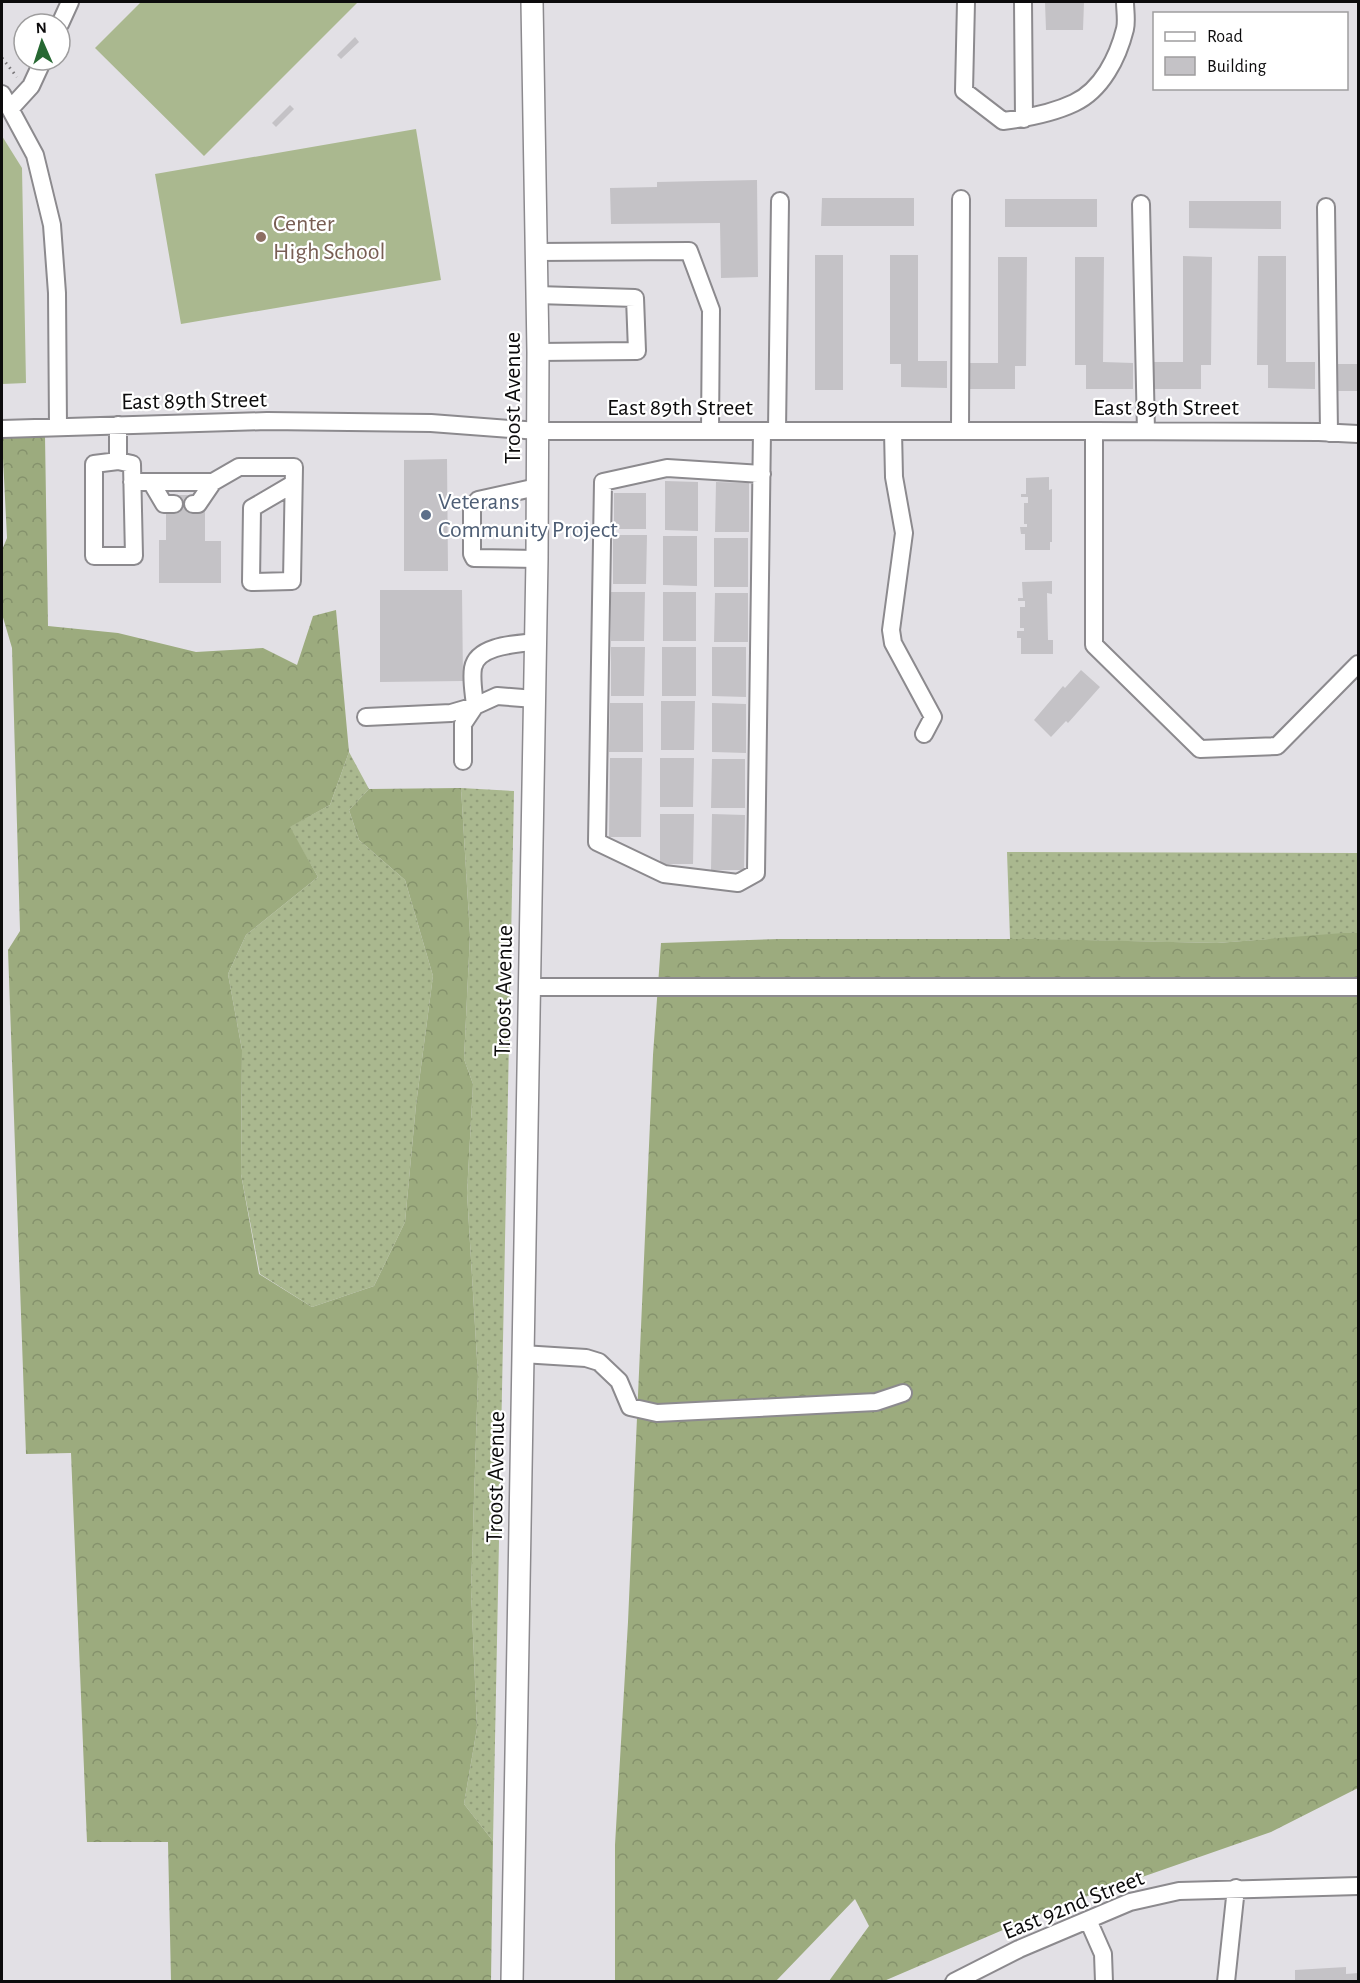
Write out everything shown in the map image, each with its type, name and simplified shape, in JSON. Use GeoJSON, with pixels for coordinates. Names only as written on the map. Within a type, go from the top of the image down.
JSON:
{"type":"FeatureCollection","features":[{"type":"Feature","properties":{"kind":"main road","name":"Troost Avenue"},"geometry":{"type":"LineString","coordinates":[[512,1982],[537,559],[538,352],[532,2]]}},
{"type":"Feature","properties":{"kind":"street"},"geometry":{"type":"LineString","coordinates":[[966,2],[964,92],[1003,121],[1024,119],[1076,103],[1099,85],[1114,58],[1125,27],[1125,2]]}},
{"type":"Feature","properties":{"kind":"street"},"geometry":{"type":"LineString","coordinates":[[1023,2],[1024,119]]}},
{"type":"Feature","properties":{"kind":"street"},"geometry":{"type":"LineString","coordinates":[[10,109],[31,86],[37,72]]}},
{"type":"Feature","properties":{"kind":"street"},"geometry":{"type":"LineString","coordinates":[[2,94],[35,155],[52,225],[57,293],[58,427]]}},
{"type":"Feature","properties":{"kind":"street"},"geometry":{"type":"LineString","coordinates":[[960,431],[961,199]]}},
{"type":"Feature","properties":{"kind":"street"},"geometry":{"type":"LineString","coordinates":[[762,474],[667,468],[603,482],[597,842],[664,874],[738,883],[756,873],[762,474],[770,431],[780,201]]}},
{"type":"Feature","properties":{"kind":"street"},"geometry":{"type":"LineString","coordinates":[[1141,204],[1146,431]]}},
{"type":"Feature","properties":{"kind":"street"},"geometry":{"type":"LineString","coordinates":[[1326,207],[1329,432]]}},
{"type":"Feature","properties":{"kind":"street"},"geometry":{"type":"LineString","coordinates":[[536,252],[689,251],[711,310],[710,431]]}},
{"type":"Feature","properties":{"kind":"street"},"geometry":{"type":"LineString","coordinates":[[537,295],[635,298],[637,351],[538,352]]}},
{"type":"Feature","properties":{"kind":"street","name":"East 89th Street"},"geometry":{"type":"LineString","coordinates":[[2,429],[267,421],[431,423],[538,431],[1146,431],[1359,434]]}},
{"type":"Feature","properties":{"kind":"street"},"geometry":{"type":"LineString","coordinates":[[118,425],[118,461]]}},
{"type":"Feature","properties":{"kind":"street"},"geometry":{"type":"LineString","coordinates":[[893,431],[894,477],[904,533],[891,630],[893,643],[933,717],[924,734]]}},
{"type":"Feature","properties":{"kind":"street"},"geometry":{"type":"LineString","coordinates":[[1094,431],[1094,645],[1200,749],[1277,746],[1359,664]]}},
{"type":"Feature","properties":{"kind":"street"},"geometry":{"type":"LineString","coordinates":[[118,461],[132,464],[134,556],[93,556],[94,464],[118,461]]}},
{"type":"Feature","properties":{"kind":"street"},"geometry":{"type":"LineString","coordinates":[[193,504],[198,504],[213,482],[238,467],[294,467],[294,484],[292,581],[251,582],[252,508],[294,484]]}},
{"type":"Feature","properties":{"kind":"street"},"geometry":{"type":"LineString","coordinates":[[132,482],[213,482]]}},
{"type":"Feature","properties":{"kind":"street"},"geometry":{"type":"LineString","coordinates":[[151,482],[164,504],[174,504]]}},
{"type":"Feature","properties":{"kind":"street"},"geometry":{"type":"LineString","coordinates":[[537,487],[478,500],[472,509],[474,558],[537,559]]}},
{"type":"Feature","properties":{"kind":"street"},"geometry":{"type":"LineString","coordinates":[[463,761],[464,724],[475,706],[473,669],[476,660],[497,647],[535,642]]}},
{"type":"Feature","properties":{"kind":"street"},"geometry":{"type":"LineString","coordinates":[[366,717],[451,713],[497,696],[535,699]]}},
{"type":"Feature","properties":{"kind":"street"},"geometry":{"type":"LineString","coordinates":[[529,987],[1359,987]]}},
{"type":"Feature","properties":{"kind":"street"},"geometry":{"type":"LineString","coordinates":[[522,1354],[599,1362],[620,1381],[630,1407],[657,1413],[876,1402],[903,1394]]}},
{"type":"Feature","properties":{"kind":"street","name":"East 92nd Street"},"geometry":{"type":"LineString","coordinates":[[954,1982],[1019,1949],[1130,1902],[1179,1891],[1359,1886]]}},
{"type":"Feature","properties":{"kind":"street"},"geometry":{"type":"LineString","coordinates":[[1226,1982],[1236,1888]]}},
{"type":"Feature","properties":{"kind":"street"},"geometry":{"type":"LineString","coordinates":[[1088,1920],[1103,1954],[1104,1982]]}},
{"type":"Feature","properties":{"kind":"path"},"geometry":{"type":"LineString","coordinates":[[2,58],[17,77]]}},
{"type":"Feature","properties":{"kind":"green space"},"geometry":{"type":"Polygon","coordinates":[[[141,2],[358,2],[204,156],[95,48],[141,2]]]}},
{"type":"Feature","properties":{"kind":"green space"},"geometry":{"type":"Polygon","coordinates":[[[416,129],[441,280],[181,324],[155,174],[416,129]]]}},
{"type":"Feature","properties":{"kind":"green space"},"geometry":{"type":"Polygon","coordinates":[[[2,136],[22,168],[26,383],[2,384],[2,136]]]}},
{"type":"Feature","properties":{"kind":"green space"},"geometry":{"type":"Polygon","coordinates":[[[45,436],[48,626],[118,633],[196,652],[263,648],[297,665],[313,616],[336,610],[349,752],[330,805],[290,827],[318,877],[246,935],[228,974],[242,1050],[241,1174],[259,1274],[312,1307],[374,1286],[405,1222],[416,1105],[433,976],[405,880],[359,840],[349,810],[369,789],[461,788],[470,935],[464,1059],[473,1084],[467,1193],[478,1376],[471,1590],[477,1728],[464,1804],[493,1841],[491,1981],[171,1981],[168,1842],[87,1842],[71,1453],[26,1454],[8,950],[20,931],[12,648],[2,614],[2,550],[7,538],[2,438],[45,436]]]}},
{"type":"Feature","properties":{"kind":"green space"},"geometry":{"type":"Polygon","coordinates":[[[349,752],[369,789],[349,810],[359,840],[405,880],[433,976],[416,1105],[405,1222],[374,1286],[312,1307],[260,1274],[241,1174],[242,1050],[228,974],[246,935],[318,877],[289,827],[330,805],[349,752]]]}},
{"type":"Feature","properties":{"kind":"green space"},"geometry":{"type":"Polygon","coordinates":[[[461,788],[514,791],[493,1841],[464,1804],[477,1728],[471,1590],[478,1376],[467,1193],[473,1084],[464,1059],[470,935],[461,788]]]}},
{"type":"Feature","properties":{"kind":"green space"},"geometry":{"type":"Polygon","coordinates":[[[1007,852],[1358,853],[1358,933],[1217,943],[1010,939],[1007,852]]]}},
{"type":"Feature","properties":{"kind":"green space"},"geometry":{"type":"Polygon","coordinates":[[[1358,933],[1358,1788],[1271,1832],[1059,1906],[884,1981],[829,1981],[869,1926],[855,1899],[776,1981],[615,1982],[615,1845],[628,1622],[653,1055],[661,943],[780,939],[1039,939],[1217,943],[1358,933]]]}},
{"type":"Feature","properties":{"kind":"building"},"geometry":{"type":"Polygon","coordinates":[[[1045,2],[1084,2],[1083,30],[1046,30],[1045,2]]]}},
{"type":"Feature","properties":{"kind":"building"},"geometry":{"type":"Polygon","coordinates":[[[355,37],[359,42],[341,59],[337,55],[355,37]]]}},
{"type":"Feature","properties":{"kind":"building"},"geometry":{"type":"Polygon","coordinates":[[[290,105],[294,109],[276,127],[272,123],[290,105]]]}},
{"type":"Feature","properties":{"kind":"building"},"geometry":{"type":"Polygon","coordinates":[[[757,180],[758,277],[721,278],[720,223],[611,224],[610,188],[657,187],[657,182],[757,180]]]}},
{"type":"Feature","properties":{"kind":"building"},"geometry":{"type":"Polygon","coordinates":[[[822,198],[914,198],[914,226],[821,226],[822,198]]]}},
{"type":"Feature","properties":{"kind":"building"},"geometry":{"type":"Polygon","coordinates":[[[1005,199],[1097,199],[1097,227],[1005,227],[1005,199]]]}},
{"type":"Feature","properties":{"kind":"building"},"geometry":{"type":"Polygon","coordinates":[[[1189,201],[1281,201],[1281,229],[1189,228],[1189,201]]]}},
{"type":"Feature","properties":{"kind":"building"},"geometry":{"type":"Polygon","coordinates":[[[815,255],[843,255],[843,390],[815,390],[815,255]]]}},
{"type":"Feature","properties":{"kind":"building"},"geometry":{"type":"Polygon","coordinates":[[[890,255],[918,255],[918,361],[947,361],[947,388],[901,387],[901,364],[890,364],[890,255]]]}},
{"type":"Feature","properties":{"kind":"building"},"geometry":{"type":"Polygon","coordinates":[[[1183,256],[1212,257],[1211,365],[1201,365],[1201,389],[1154,389],[1154,362],[1183,362],[1183,256]]]}},
{"type":"Feature","properties":{"kind":"building"},"geometry":{"type":"Polygon","coordinates":[[[1258,256],[1286,256],[1286,362],[1315,362],[1315,389],[1268,388],[1268,365],[1257,365],[1258,256]]]}},
{"type":"Feature","properties":{"kind":"building"},"geometry":{"type":"Polygon","coordinates":[[[998,257],[1027,257],[1026,366],[1015,366],[1015,389],[969,389],[969,363],[998,363],[998,257]]]}},
{"type":"Feature","properties":{"kind":"building"},"geometry":{"type":"Polygon","coordinates":[[[1075,257],[1104,257],[1103,362],[1133,363],[1133,389],[1086,389],[1086,365],[1075,365],[1075,257]]]}},
{"type":"Feature","properties":{"kind":"building"},"geometry":{"type":"Polygon","coordinates":[[[1338,364],[1358,364],[1358,391],[1338,391],[1338,364]]]}},
{"type":"Feature","properties":{"kind":"building","name":"Veterans Community Project"},"geometry":{"type":"Polygon","coordinates":[[[447,459],[448,571],[404,571],[404,460],[447,459]]]}},
{"type":"Feature","properties":{"kind":"building"},"geometry":{"type":"Polygon","coordinates":[[[1049,477],[1049,490],[1052,489],[1050,550],[1025,550],[1025,534],[1021,534],[1020,527],[1027,527],[1027,524],[1024,524],[1024,503],[1028,503],[1028,497],[1021,497],[1021,494],[1026,494],[1026,478],[1049,477]]]}},
{"type":"Feature","properties":{"kind":"building"},"geometry":{"type":"Polygon","coordinates":[[[665,481],[698,482],[698,531],[665,530],[665,481]]]}},
{"type":"Feature","properties":{"kind":"building"},"geometry":{"type":"Polygon","coordinates":[[[716,482],[749,483],[749,532],[715,532],[716,482]]]}},
{"type":"Feature","properties":{"kind":"building"},"geometry":{"type":"Polygon","coordinates":[[[614,493],[646,493],[646,529],[614,529],[614,493]]]}},
{"type":"Feature","properties":{"kind":"building"},"geometry":{"type":"Polygon","coordinates":[[[174,495],[193,495],[193,512],[205,512],[205,541],[221,541],[221,583],[159,583],[159,540],[166,540],[166,512],[174,512],[174,495]]]}},
{"type":"Feature","properties":{"kind":"building"},"geometry":{"type":"Polygon","coordinates":[[[613,535],[647,535],[646,584],[613,584],[613,535]]]}},
{"type":"Feature","properties":{"kind":"building"},"geometry":{"type":"Polygon","coordinates":[[[663,536],[697,536],[697,586],[663,585],[663,536]]]}},
{"type":"Feature","properties":{"kind":"building"},"geometry":{"type":"Polygon","coordinates":[[[714,538],[748,538],[748,587],[714,587],[714,538]]]}},
{"type":"Feature","properties":{"kind":"building"},"geometry":{"type":"Polygon","coordinates":[[[1052,581],[1052,594],[1047,593],[1048,640],[1053,640],[1053,654],[1021,654],[1021,638],[1017,638],[1017,631],[1024,631],[1024,628],[1020,628],[1020,607],[1025,607],[1025,601],[1018,601],[1018,598],[1023,598],[1022,582],[1052,581]]]}},
{"type":"Feature","properties":{"kind":"building"},"geometry":{"type":"Polygon","coordinates":[[[380,590],[462,590],[463,681],[380,682],[380,590]]]}},
{"type":"Feature","properties":{"kind":"building"},"geometry":{"type":"Polygon","coordinates":[[[611,592],[645,592],[644,641],[611,641],[611,592]]]}},
{"type":"Feature","properties":{"kind":"building"},"geometry":{"type":"Polygon","coordinates":[[[663,592],[696,592],[696,641],[663,641],[663,592]]]}},
{"type":"Feature","properties":{"kind":"building"},"geometry":{"type":"Polygon","coordinates":[[[715,593],[748,593],[748,642],[714,642],[715,593]]]}},
{"type":"Feature","properties":{"kind":"building"},"geometry":{"type":"Polygon","coordinates":[[[611,647],[645,647],[644,696],[611,696],[611,647]]]}},
{"type":"Feature","properties":{"kind":"building"},"geometry":{"type":"Polygon","coordinates":[[[662,647],[696,647],[696,696],[662,696],[662,647]]]}},
{"type":"Feature","properties":{"kind":"building"},"geometry":{"type":"Polygon","coordinates":[[[712,647],[746,647],[746,697],[712,696],[712,647]]]}},
{"type":"Feature","properties":{"kind":"building"},"geometry":{"type":"Polygon","coordinates":[[[1081,670],[1100,687],[1068,723],[1066,721],[1051,737],[1034,720],[1063,686],[1065,688],[1081,670]]]}},
{"type":"Feature","properties":{"kind":"building"},"geometry":{"type":"Polygon","coordinates":[[[661,701],[695,701],[694,750],[661,750],[661,701]]]}},
{"type":"Feature","properties":{"kind":"building"},"geometry":{"type":"Polygon","coordinates":[[[610,703],[643,703],[643,752],[609,752],[610,703]]]}},
{"type":"Feature","properties":{"kind":"building"},"geometry":{"type":"Polygon","coordinates":[[[712,703],[746,704],[746,753],[712,752],[712,703]]]}},
{"type":"Feature","properties":{"kind":"building"},"geometry":{"type":"Polygon","coordinates":[[[610,758],[642,758],[641,837],[609,837],[610,758]]]}},
{"type":"Feature","properties":{"kind":"building"},"geometry":{"type":"Polygon","coordinates":[[[660,758],[694,758],[693,807],[660,807],[660,758]]]}},
{"type":"Feature","properties":{"kind":"building"},"geometry":{"type":"Polygon","coordinates":[[[712,759],[745,759],[745,808],[711,808],[712,759]]]}},
{"type":"Feature","properties":{"kind":"building"},"geometry":{"type":"Polygon","coordinates":[[[660,814],[694,814],[693,864],[660,864],[660,814]]]}},
{"type":"Feature","properties":{"kind":"building"},"geometry":{"type":"Polygon","coordinates":[[[712,814],[745,815],[744,870],[711,870],[712,814]]]}},
{"type":"Feature","properties":{"kind":"building"},"geometry":{"type":"Polygon","coordinates":[[[1346,1967],[1346,1974],[1358,1973],[1358,1982],[1295,1982],[1295,1970],[1346,1967]]]}},
{"type":"Feature","properties":{"kind":"place","name":"Center High School"},"geometry":{"type":"Point","coordinates":[261,237]}},
{"type":"Feature","properties":{"kind":"place","name":"Veterans Community Project"},"geometry":{"type":"Point","coordinates":[426,515]}}]}
